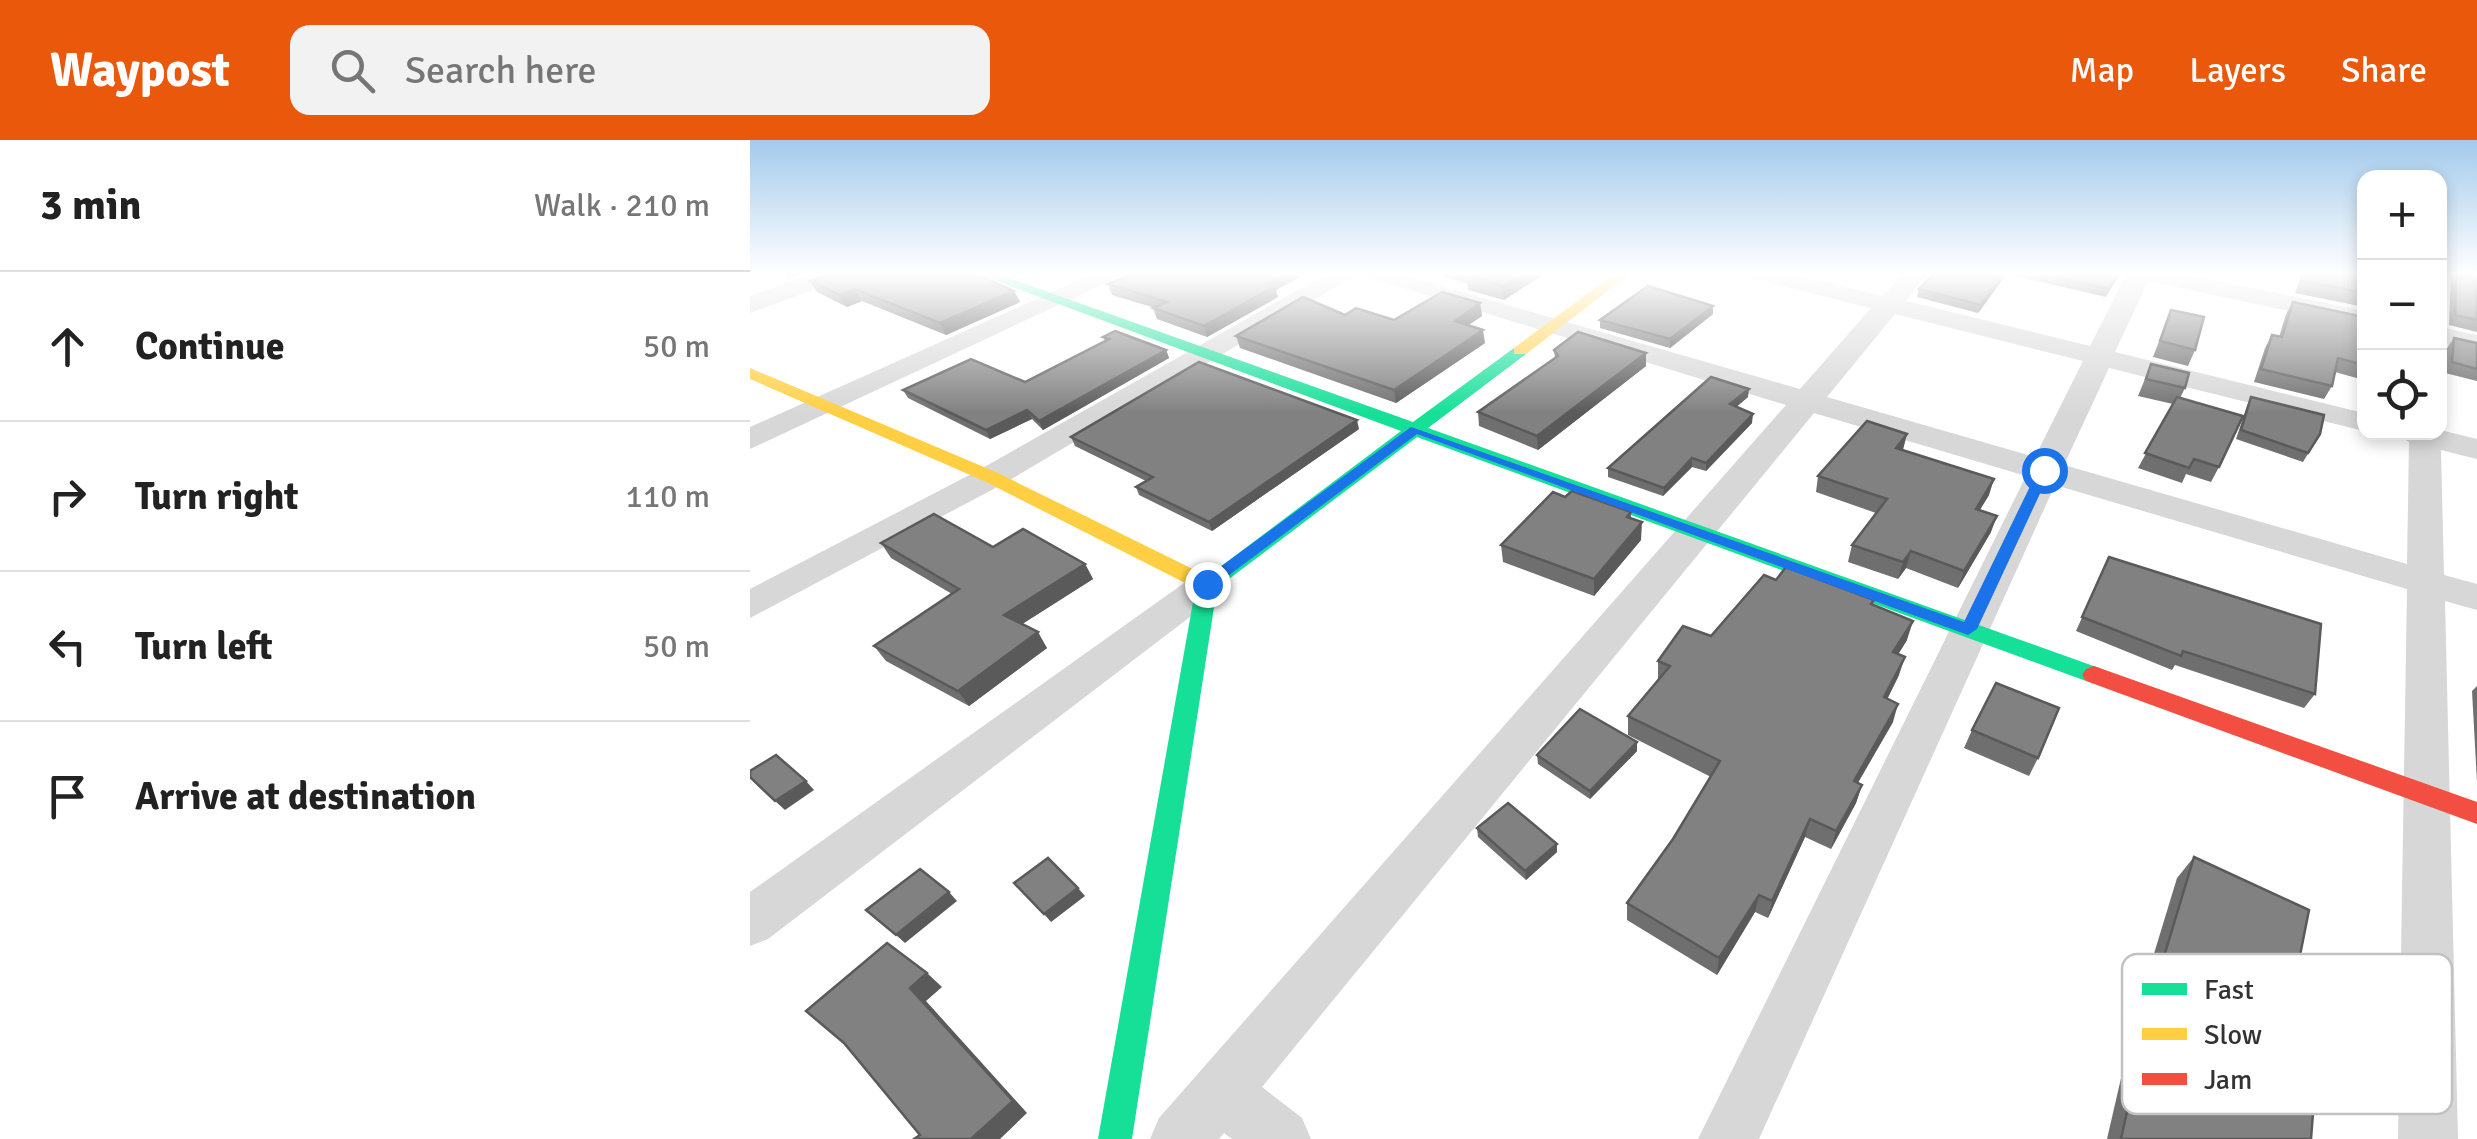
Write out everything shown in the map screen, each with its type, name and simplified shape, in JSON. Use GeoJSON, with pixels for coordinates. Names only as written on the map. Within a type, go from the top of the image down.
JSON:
{"type":"FeatureCollection","features":[{"type":"Feature","properties":{"kind":"main road"},"geometry":{"type":"LineString","coordinates":[[1110,320],[2477,813]]}},
{"type":"Feature","properties":{"kind":"main road"},"geometry":{"type":"LineString","coordinates":[[1115,1139],[1207,584],[1562,320]]}},
{"type":"Feature","properties":{"kind":"main road"},"geometry":{"type":"LineString","coordinates":[[750,373],[991,477],[1207,584]]}},
{"type":"Feature","properties":{"kind":"street"},"geometry":{"type":"LineString","coordinates":[[750,439],[1014,320]]}},
{"type":"Feature","properties":{"kind":"street"},"geometry":{"type":"LineString","coordinates":[[750,605],[991,477],[1262,320]]}},
{"type":"Feature","properties":{"kind":"street"},"geometry":{"type":"LineString","coordinates":[[1531,320],[2477,597]]}},
{"type":"Feature","properties":{"kind":"street"},"geometry":{"type":"LineString","coordinates":[[1180,1139],[1877,320]]}},
{"type":"Feature","properties":{"kind":"street"},"geometry":{"type":"LineString","coordinates":[[1993,320],[2099,356],[2357,420]]}},
{"type":"Feature","properties":{"kind":"street"},"geometry":{"type":"LineString","coordinates":[[1728,1139],[2118,320]]}},
{"type":"Feature","properties":{"kind":"street"},"geometry":{"type":"LineString","coordinates":[[2447,337],[2477,343]]}},
{"type":"Feature","properties":{"kind":"street"},"geometry":{"type":"LineString","coordinates":[[2420,440],[2426,582],[2427,954]]}},
{"type":"Feature","properties":{"kind":"street"},"geometry":{"type":"LineString","coordinates":[[2441,440],[2477,450]]}},
{"type":"Feature","properties":{"kind":"street"},"geometry":{"type":"LineString","coordinates":[[750,922],[1207,584]]}},
{"type":"Feature","properties":{"kind":"street"},"geometry":{"type":"LineString","coordinates":[[1220,1092],[1281,1139]]}},
{"type":"Feature","properties":{"kind":"street"},"geometry":{"type":"LineString","coordinates":[[2428,1114],[2428,1139]]}},
{"type":"Feature","properties":{"kind":"building"},"geometry":{"type":"Polygon","coordinates":[[[1186,320],[1215,320],[1204,326],[1186,320]]]}},
{"type":"Feature","properties":{"kind":"building"},"geometry":{"type":"Polygon","coordinates":[[[1264,320],[1457,320],[1483,330],[1394,390],[1236,336],[1264,320]]]}},
{"type":"Feature","properties":{"kind":"building"},"geometry":{"type":"Polygon","coordinates":[[[1601,320],[1695,320],[1670,339],[1601,320]]]}},
{"type":"Feature","properties":{"kind":"building"},"geometry":{"type":"Polygon","coordinates":[[[2168,320],[2203,320],[2195,350],[2160,341],[2168,320]]]}},
{"type":"Feature","properties":{"kind":"building"},"geometry":{"type":"Polygon","coordinates":[[[2287,320],[2357,320],[2357,363],[2338,358],[2332,386],[2261,369],[2272,335],[2282,337],[2287,320]]]}},
{"type":"Feature","properties":{"kind":"building"},"geometry":{"type":"Polygon","coordinates":[[[1115,331],[1166,350],[1039,421],[1027,410],[986,430],[903,390],[971,359],[1025,382],[1109,339],[1103,337],[1115,331]]]}},
{"type":"Feature","properties":{"kind":"building"},"geometry":{"type":"Polygon","coordinates":[[[1578,332],[1646,353],[1537,436],[1478,412],[1558,356],[1554,350],[1578,332]]]}},
{"type":"Feature","properties":{"kind":"building"},"geometry":{"type":"Polygon","coordinates":[[[2454,338],[2477,343],[2477,369],[2452,362],[2454,338]]]}},
{"type":"Feature","properties":{"kind":"building"},"geometry":{"type":"Polygon","coordinates":[[[1199,362],[1357,420],[1209,522],[1136,487],[1153,477],[1071,437],[1199,362]]]}},
{"type":"Feature","properties":{"kind":"building"},"geometry":{"type":"Polygon","coordinates":[[[2151,364],[2189,373],[2185,388],[2146,379],[2151,364]]]}},
{"type":"Feature","properties":{"kind":"building"},"geometry":{"type":"Polygon","coordinates":[[[1711,377],[1749,389],[1730,404],[1753,414],[1706,463],[1692,458],[1664,488],[1608,468],[1711,377]]]}},
{"type":"Feature","properties":{"kind":"building"},"geometry":{"type":"Polygon","coordinates":[[[2177,397],[2243,416],[2219,467],[2194,459],[2189,468],[2145,453],[2177,397]]]}},
{"type":"Feature","properties":{"kind":"building"},"geometry":{"type":"Polygon","coordinates":[[[2251,397],[2324,415],[2320,434],[2308,453],[2241,430],[2251,397]]]}},
{"type":"Feature","properties":{"kind":"building"},"geometry":{"type":"Polygon","coordinates":[[[1867,421],[1907,434],[1896,448],[1994,479],[1976,509],[1997,516],[1964,571],[1911,551],[1903,562],[1852,545],[1887,499],[1818,476],[1867,421]]]}},
{"type":"Feature","properties":{"kind":"building"},"geometry":{"type":"Polygon","coordinates":[[[1572,491],[1631,512],[1627,517],[1642,522],[1594,579],[1501,545],[1553,492],[1565,497],[1572,491]]]}},
{"type":"Feature","properties":{"kind":"building"},"geometry":{"type":"Polygon","coordinates":[[[934,514],[993,547],[1023,529],[1085,564],[1004,615],[1038,632],[958,691],[874,646],[959,589],[881,543],[934,514]]]}},
{"type":"Feature","properties":{"kind":"building"},"geometry":{"type":"Polygon","coordinates":[[[2109,557],[2321,624],[2315,694],[2183,651],[2181,656],[2082,617],[2109,557]]]}},
{"type":"Feature","properties":{"kind":"building"},"geometry":{"type":"Polygon","coordinates":[[[1786,567],[1874,600],[1871,604],[1913,621],[1893,652],[1905,657],[1884,697],[1898,704],[1854,781],[1862,785],[1836,831],[1810,819],[1772,901],[1759,895],[1719,958],[1627,903],[1673,839],[1720,761],[1628,716],[1670,666],[1658,661],[1683,626],[1711,636],[1764,575],[1776,580],[1786,567]]]}},
{"type":"Feature","properties":{"kind":"building"},"geometry":{"type":"Polygon","coordinates":[[[1996,683],[2059,708],[2038,758],[1972,730],[1996,683]]]}},
{"type":"Feature","properties":{"kind":"building"},"geometry":{"type":"Polygon","coordinates":[[[1580,709],[1637,742],[1590,791],[1537,755],[1580,709]]]}},
{"type":"Feature","properties":{"kind":"building"},"geometry":{"type":"Polygon","coordinates":[[[776,755],[806,781],[775,801],[750,777],[750,771],[776,755]]]}},
{"type":"Feature","properties":{"kind":"building"},"geometry":{"type":"Polygon","coordinates":[[[1508,803],[1557,844],[1525,871],[1477,828],[1508,803]]]}},
{"type":"Feature","properties":{"kind":"building"},"geometry":{"type":"Polygon","coordinates":[[[2194,857],[2309,910],[2300,954],[2165,954],[2194,857]]]}},
{"type":"Feature","properties":{"kind":"building"},"geometry":{"type":"Polygon","coordinates":[[[1048,858],[1078,888],[1044,914],[1014,883],[1048,858]]]}},
{"type":"Feature","properties":{"kind":"building"},"geometry":{"type":"Polygon","coordinates":[[[920,869],[949,892],[896,935],[866,910],[920,869]]]}},
{"type":"Feature","properties":{"kind":"building"},"geometry":{"type":"Polygon","coordinates":[[[887,943],[927,973],[910,988],[1013,1101],[971,1139],[914,1139],[920,1135],[844,1043],[806,1011],[887,943]]]}},
{"type":"Feature","properties":{"kind":"building"},"geometry":{"type":"Polygon","coordinates":[[[2126,1114],[2313,1114],[2311,1139],[2121,1139],[2126,1114]]]}},
{"type":"Feature","properties":{"kind":"traffic: fast"},"geometry":{"type":"LineString","coordinates":[[1111,320],[2094,675]]}},
{"type":"Feature","properties":{"kind":"traffic: fast"},"geometry":{"type":"LineString","coordinates":[[1115,1139],[1207,585],[1520,351]]}},
{"type":"Feature","properties":{"kind":"traffic: slow"},"geometry":{"type":"LineString","coordinates":[[1520,351],[1562,320]]}},
{"type":"Feature","properties":{"kind":"traffic: slow"},"geometry":{"type":"LineString","coordinates":[[750,373],[991,477],[1207,585]]}},
{"type":"Feature","properties":{"kind":"traffic: jam"},"geometry":{"type":"LineString","coordinates":[[2094,675],[2477,813]]}},
{"type":"Feature","properties":{"kind":"route"},"geometry":{"type":"LineString","coordinates":[[1207,584],[1415,429],[1968,629],[2044,470]]}}]}
